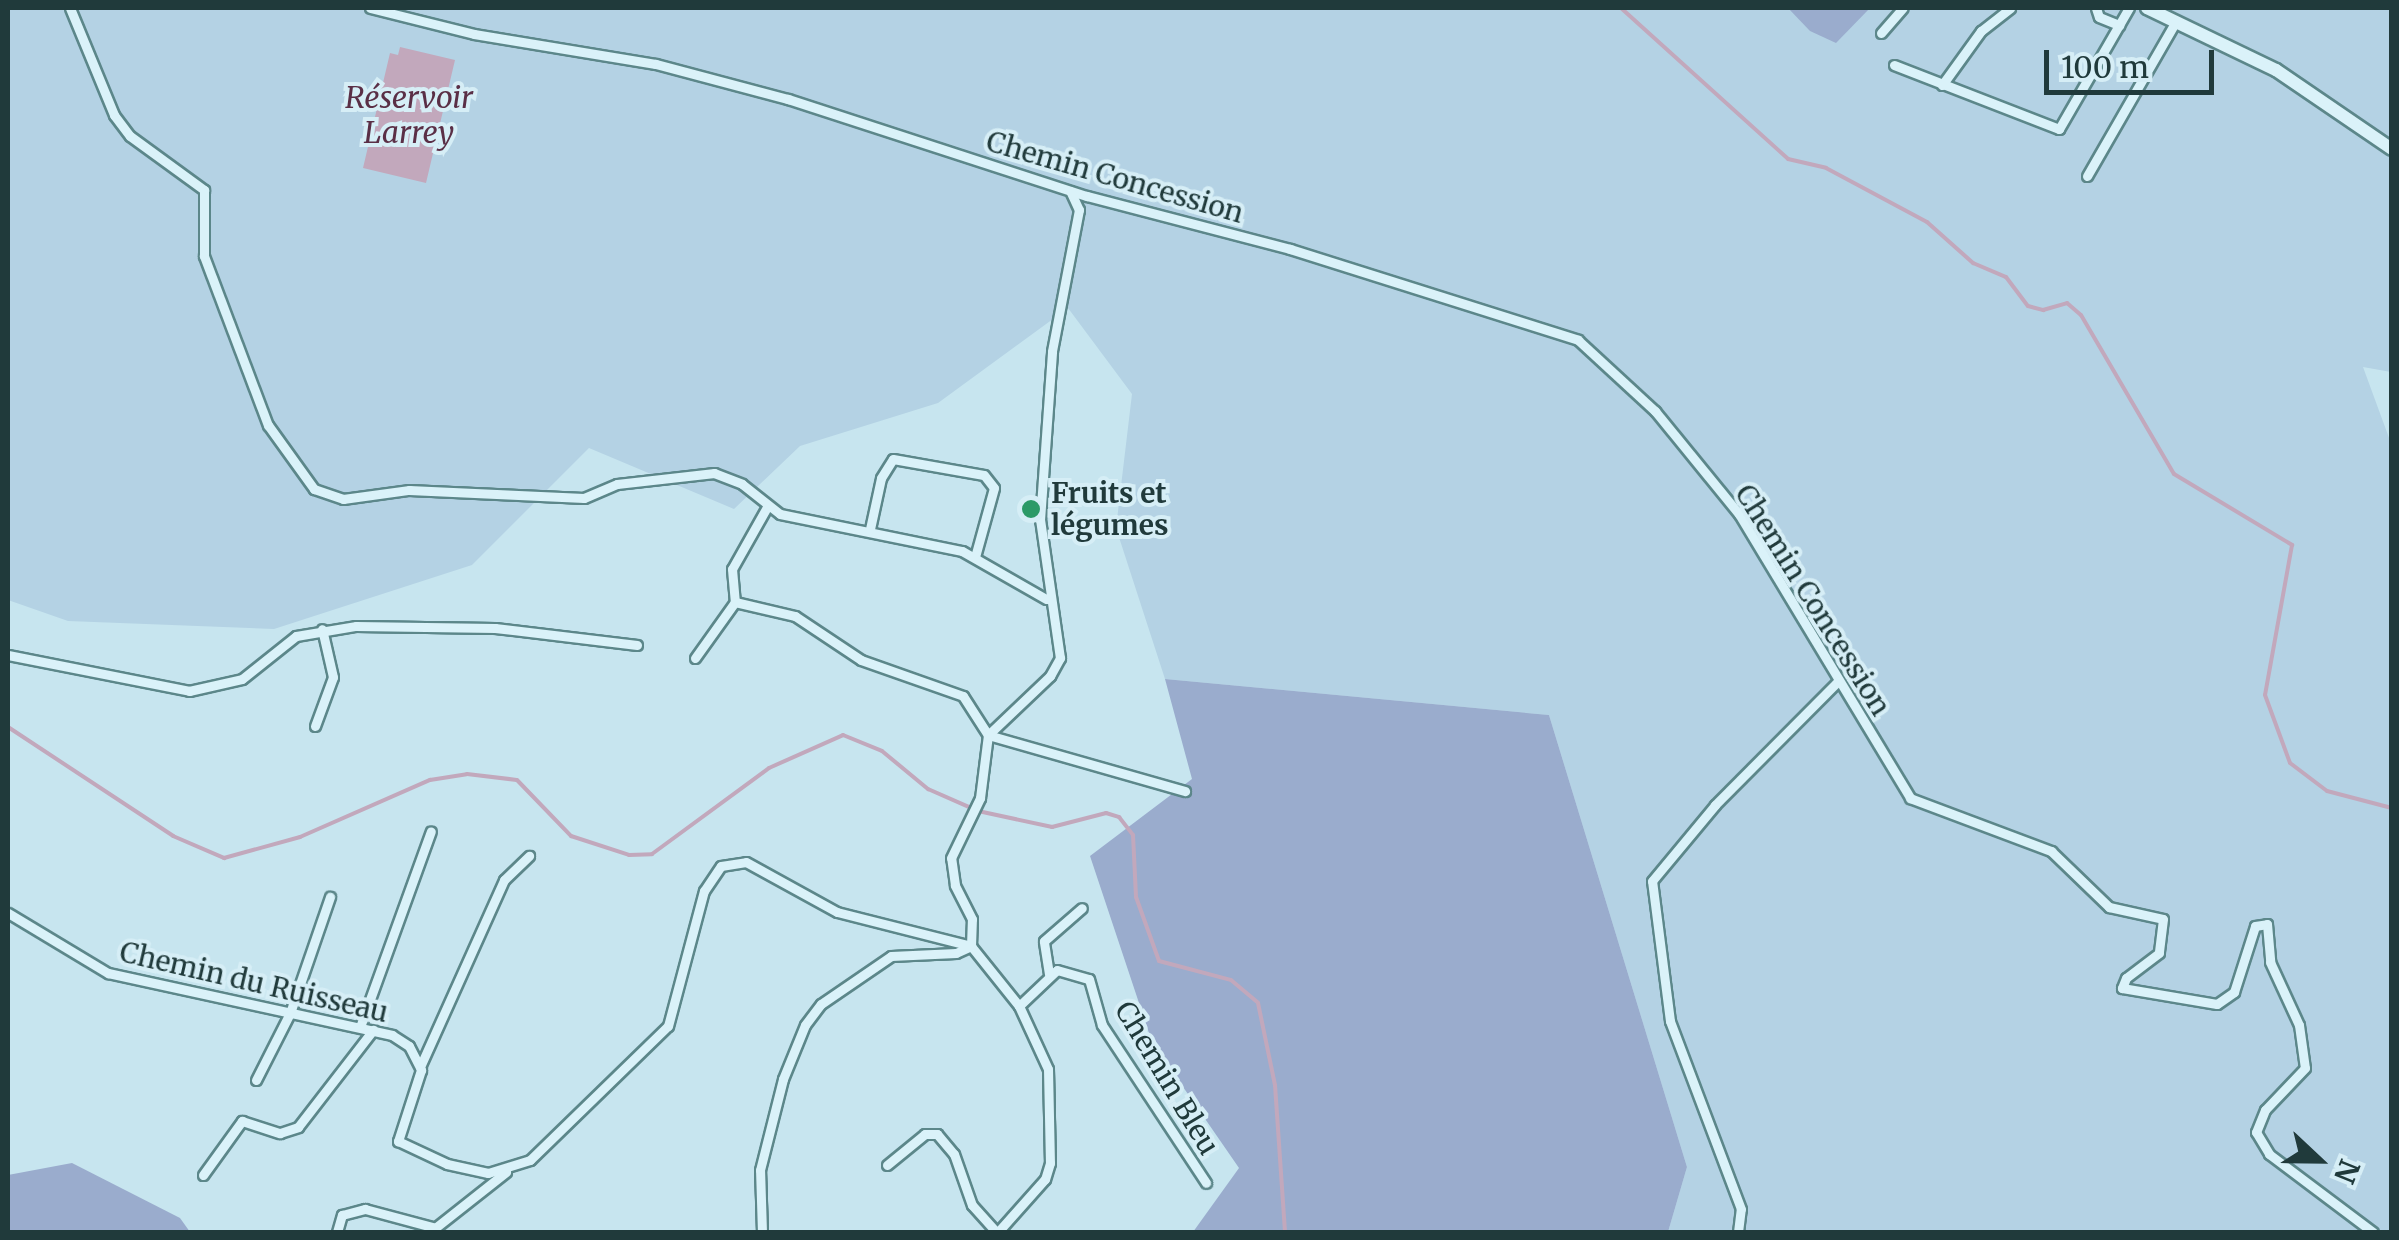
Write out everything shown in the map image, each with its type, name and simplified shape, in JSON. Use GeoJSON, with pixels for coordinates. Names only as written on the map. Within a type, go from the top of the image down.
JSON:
{"type":"FeatureCollection","features":[{"type":"Feature","properties":{"kind":"main road"},"geometry":{"type":"LineString","coordinates":[[2147,8],[2276,70],[2392,149]]}},
{"type":"Feature","properties":{"kind":"street"},"geometry":{"type":"LineString","coordinates":[[70,8],[130,136],[204,190],[204,256],[268,425],[314,489],[343,499],[410,490],[584,498],[617,484],[707,473],[742,484],[767,507],[838,528],[870,529],[975,556],[1046,599]]}},
{"type":"Feature","properties":{"kind":"street","name":"Chemin Concession"},"geometry":{"type":"LineString","coordinates":[[370,8],[474,34],[656,64],[788,99],[1070,191],[1290,249],[1578,340],[1655,412],[1739,514],[1910,798],[2051,851],[2109,907],[2164,919],[2159,953],[2122,988],[2217,1004],[2234,992],[2255,926],[2267,924],[2270,962],[2299,1025],[2305,1068],[2265,1110],[2256,1132],[2269,1154],[2373,1232]]}},
{"type":"Feature","properties":{"kind":"street"},"geometry":{"type":"LineString","coordinates":[[1881,33],[1903,8]]}},
{"type":"Feature","properties":{"kind":"street"},"geometry":{"type":"LineString","coordinates":[[1942,84],[1981,31],[2010,8]]}},
{"type":"Feature","properties":{"kind":"street"},"geometry":{"type":"LineString","coordinates":[[2096,8],[2099,16],[2119,26]]}},
{"type":"Feature","properties":{"kind":"street"},"geometry":{"type":"LineString","coordinates":[[1894,64],[2059,129],[2128,8]]}},
{"type":"Feature","properties":{"kind":"street"},"geometry":{"type":"LineString","coordinates":[[2087,176],[2176,21]]}},
{"type":"Feature","properties":{"kind":"street"},"geometry":{"type":"LineString","coordinates":[[971,946],[972,919],[951,872],[980,798],[988,735],[1056,668],[1059,644],[1046,599],[1040,520],[1052,351],[1079,210],[1070,191]]}},
{"type":"Feature","properties":{"kind":"street"},"geometry":{"type":"LineString","coordinates":[[870,529],[881,478],[893,459],[984,474],[993,495],[975,556]]}},
{"type":"Feature","properties":{"kind":"street"},"geometry":{"type":"LineString","coordinates":[[695,658],[736,602],[732,569],[767,507]]}},
{"type":"Feature","properties":{"kind":"street"},"geometry":{"type":"LineString","coordinates":[[736,602],[795,616],[861,660],[962,696],[988,735],[1185,791]]}},
{"type":"Feature","properties":{"kind":"street"},"geometry":{"type":"LineString","coordinates":[[8,655],[188,691],[214,689],[264,667],[296,636],[322,630],[495,628],[637,644]]}},
{"type":"Feature","properties":{"kind":"street"},"geometry":{"type":"LineString","coordinates":[[315,726],[333,677],[322,630]]}},
{"type":"Feature","properties":{"kind":"street"},"geometry":{"type":"LineString","coordinates":[[1738,1232],[1741,1209],[1670,1021],[1652,881],[1704,817],[1838,682]]}},
{"type":"Feature","properties":{"kind":"street"},"geometry":{"type":"LineString","coordinates":[[360,1027],[431,831]]}},
{"type":"Feature","properties":{"kind":"street"},"geometry":{"type":"LineString","coordinates":[[508,1171],[447,1164],[402,1145],[397,1129],[420,1067],[504,880],[529,856]]}},
{"type":"Feature","properties":{"kind":"street"},"geometry":{"type":"LineString","coordinates":[[338,1232],[342,1215],[364,1208],[433,1230],[508,1171],[530,1160],[668,1026],[704,891],[720,866],[746,862],[838,912],[971,946],[1019,1006],[1048,1070],[1050,1164],[1045,1179],[997,1232],[972,1204],[954,1154],[937,1134],[926,1134],[887,1165]]}},
{"type":"Feature","properties":{"kind":"street"},"geometry":{"type":"LineString","coordinates":[[256,1080],[290,1013],[330,897]]}},
{"type":"Feature","properties":{"kind":"street"},"geometry":{"type":"LineString","coordinates":[[1019,1006],[1048,974],[1044,940],[1082,908]]}},
{"type":"Feature","properties":{"kind":"street","name":"Chemin du Ruisseau"},"geometry":{"type":"LineString","coordinates":[[8,913],[108,973],[373,1030],[408,1046],[420,1067]]}},
{"type":"Feature","properties":{"kind":"street"},"geometry":{"type":"LineString","coordinates":[[762,1232],[760,1170],[783,1079],[812,1014],[891,956],[956,952],[971,946]]}},
{"type":"Feature","properties":{"kind":"street","name":"Chemin Bleu"},"geometry":{"type":"LineString","coordinates":[[1048,974],[1074,970],[1089,979],[1102,1025],[1206,1183]]}},
{"type":"Feature","properties":{"kind":"street"},"geometry":{"type":"LineString","coordinates":[[203,1175],[242,1121],[280,1134],[298,1127],[373,1030]]}},
{"type":"Feature","properties":{"kind":"shaded area"},"geometry":{"type":"Polygon","coordinates":[[[8,8],[2391,8],[2391,372],[2363,367],[2392,446],[2391,1232],[1668,1232],[1687,1167],[1549,715],[1165,679],[1116,528],[1132,394],[1068,308],[938,403],[800,446],[734,509],[589,448],[472,565],[274,629],[68,621],[8,600],[8,8]]]}},
{"type":"Feature","properties":{"kind":"shaded area"},"geometry":{"type":"Polygon","coordinates":[[[1788,8],[1870,8],[1836,43],[1810,31],[1788,8]]]}},
{"type":"Feature","properties":{"kind":"shaded area"},"geometry":{"type":"Polygon","coordinates":[[[1165,679],[1549,715],[1687,1167],[1668,1232],[1193,1232],[1239,1168],[1152,1042],[1090,856],[1192,779],[1165,679]]]}},
{"type":"Feature","properties":{"kind":"shaded area"},"geometry":{"type":"Polygon","coordinates":[[[72,1163],[180,1218],[190,1232],[8,1232],[8,1175],[72,1163]]]}},
{"type":"Feature","properties":{"kind":"water","name":"Réservoir Larrey"},"geometry":{"type":"Polygon","coordinates":[[[400,47],[455,60],[426,183],[363,168],[390,53],[398,55],[400,47]]]}},
{"type":"Feature","properties":{"kind":"waterway"},"geometry":{"type":"LineString","coordinates":[[1621,8],[1788,159],[1826,168],[1927,222],[1973,263],[2006,277],[2028,306],[2043,310],[2067,303],[2081,315],[2174,474],[2292,545],[2265,695],[2290,763],[2327,791],[2392,808]]}},
{"type":"Feature","properties":{"kind":"waterway"},"geometry":{"type":"LineString","coordinates":[[8,727],[173,836],[224,858],[300,837],[430,780],[467,774],[517,780],[571,836],[629,855],[652,854],[769,768],[843,735],[882,751],[928,789],[978,811],[1052,827],[1106,813],[1119,817],[1133,835],[1136,897],[1159,961],[1231,980],[1258,1003],[1275,1085],[1285,1232]]}},
{"type":"Feature","properties":{"kind":"place","name":"Fruits et légumes"},"geometry":{"type":"Point","coordinates":[1031,509]}}]}
